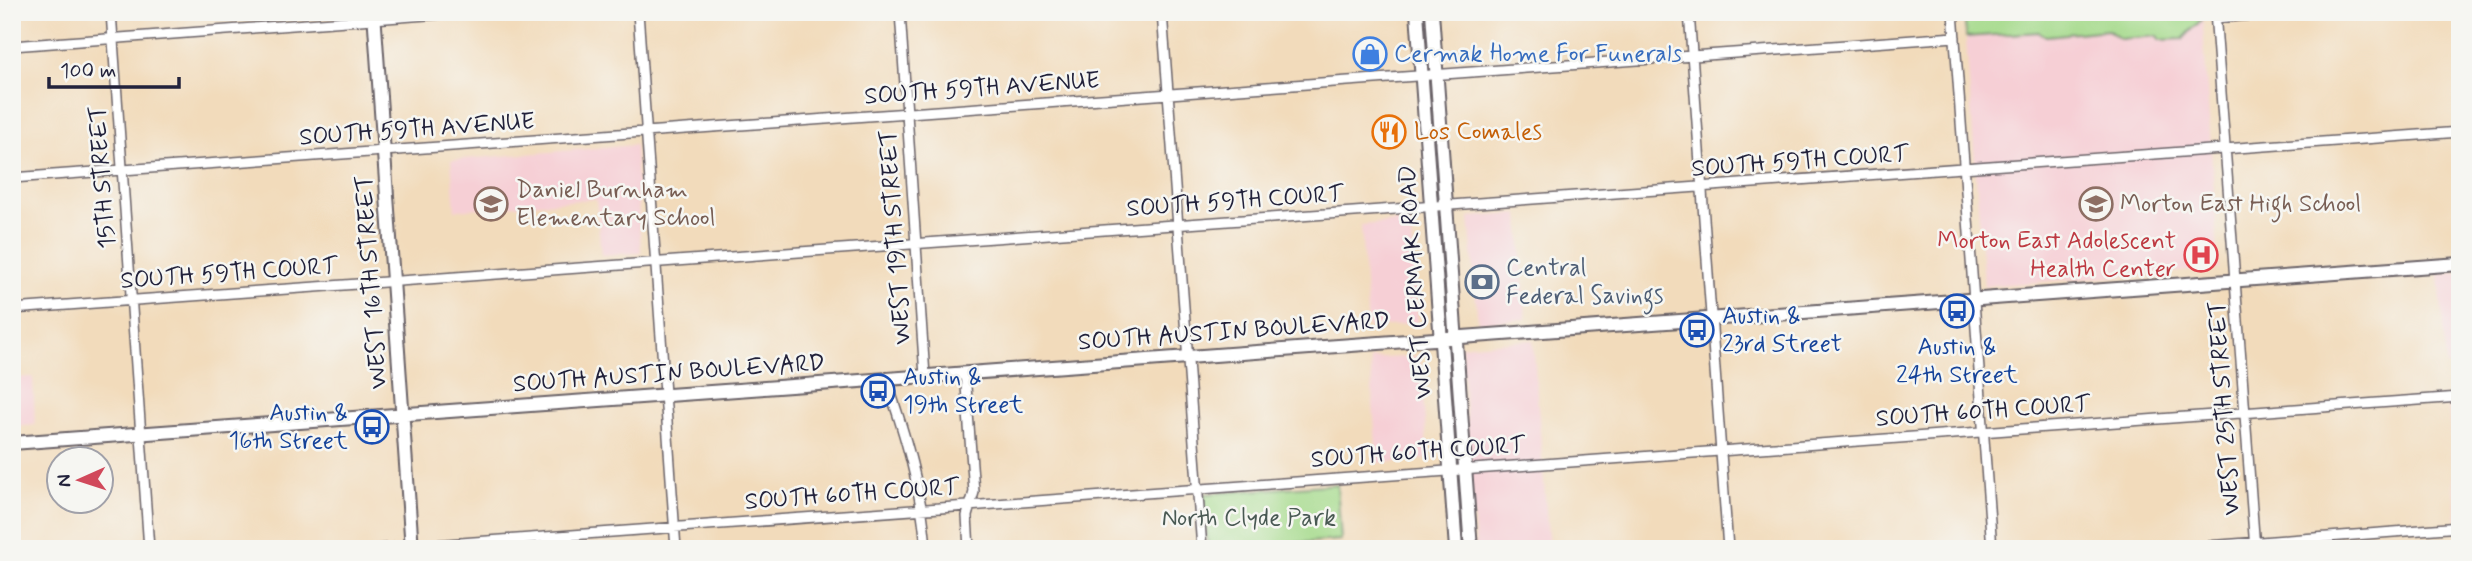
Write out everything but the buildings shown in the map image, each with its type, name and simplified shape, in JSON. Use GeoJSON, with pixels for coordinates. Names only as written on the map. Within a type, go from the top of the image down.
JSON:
{"type":"FeatureCollection","features":[{"type":"Feature","properties":{"kind":"street","name":"15TH STREET"},"geometry":{"type":"LineString","coordinates":[[111,12],[149,549]]}},
{"type":"Feature","properties":{"kind":"street"},"geometry":{"type":"LineString","coordinates":[[12,46],[374,16],[467,12]]}},
{"type":"Feature","properties":{"kind":"street"},"geometry":{"type":"LineString","coordinates":[[638,12],[676,549]]}},
{"type":"Feature","properties":{"kind":"street","name":"WEST 19TH STREET"},"geometry":{"type":"LineString","coordinates":[[900,12],[925,376]]}},
{"type":"Feature","properties":{"kind":"street"},"geometry":{"type":"LineString","coordinates":[[1162,12],[1202,549]]}},
{"type":"Feature","properties":{"kind":"street","name":"WEST CERMAK ROAD"},"geometry":{"type":"LineString","coordinates":[[1418,12],[1457,549]]}},
{"type":"Feature","properties":{"kind":"street","name":"WEST CERMAK ROAD"},"geometry":{"type":"LineString","coordinates":[[1433,12],[1471,549]]}},
{"type":"Feature","properties":{"kind":"street"},"geometry":{"type":"LineString","coordinates":[[1689,12],[1728,549]]}},
{"type":"Feature","properties":{"kind":"street"},"geometry":{"type":"LineString","coordinates":[[1953,12],[1992,549]]}},
{"type":"Feature","properties":{"kind":"street"},"geometry":{"type":"LineString","coordinates":[[2215,15],[2290,12]]}},
{"type":"Feature","properties":{"kind":"street","name":"WEST 25TH STREET"},"geometry":{"type":"LineString","coordinates":[[2215,15],[2255,546]]}},
{"type":"Feature","properties":{"kind":"street","name":"WEST 16TH STREET"},"geometry":{"type":"LineString","coordinates":[[374,16],[412,547]]}},
{"type":"Feature","properties":{"kind":"street","name":"SOUTH 59TH AVENUE"},"geometry":{"type":"LineString","coordinates":[[12,178],[1955,37]]}},
{"type":"Feature","properties":{"kind":"street","name":"SOUTH 59TH COURT"},"geometry":{"type":"LineString","coordinates":[[12,309],[2460,132]]}},
{"type":"Feature","properties":{"kind":"street","name":"SOUTH AUSTIN BOULEVARD"},"geometry":{"type":"LineString","coordinates":[[12,443],[2460,264]]}},
{"type":"Feature","properties":{"kind":"street"},"geometry":{"type":"LineString","coordinates":[[965,373],[974,492],[968,506],[969,549]]}},
{"type":"Feature","properties":{"kind":"street","name":"WEST 19TH STREET"},"geometry":{"type":"LineString","coordinates":[[886,379],[908,445],[923,509],[926,549]]}},
{"type":"Feature","properties":{"kind":"street","name":"SOUTH 60TH COURT"},"geometry":{"type":"LineString","coordinates":[[379,549],[2460,397]]}},
{"type":"Feature","properties":{"kind":"street"},"geometry":{"type":"LineString","coordinates":[[2168,549],[2255,546],[2460,527]]}},
{"type":"Feature","properties":{"kind":"shaded area","name":"Morton East High School"},"geometry":{"type":"Polygon","coordinates":[[[1964,12],[2202,12],[2219,269],[1984,286],[1964,12]]]}},
{"type":"Feature","properties":{"kind":"shaded area","name":"Daniel Burnham Elementary School"},"geometry":{"type":"Polygon","coordinates":[[[635,145],[641,253],[601,255],[596,199],[455,210],[451,160],[635,145]]]}},
{"type":"Feature","properties":{"kind":"shaded area"},"geometry":{"type":"Polygon","coordinates":[[[1519,214],[1526,319],[1478,323],[1469,217],[1519,214]]]}},
{"type":"Feature","properties":{"kind":"shaded area"},"geometry":{"type":"Polygon","coordinates":[[[1410,221],[1418,323],[1368,328],[1361,225],[1410,221]]]}},
{"type":"Feature","properties":{"kind":"shaded area"},"geometry":{"type":"Polygon","coordinates":[[[2460,273],[2460,364],[2446,366],[2439,274],[2460,273]]]}},
{"type":"Feature","properties":{"kind":"shaded area"},"geometry":{"type":"Polygon","coordinates":[[[1533,340],[1549,549],[1476,549],[1461,346],[1533,340]]]}},
{"type":"Feature","properties":{"kind":"shaded area"},"geometry":{"type":"Polygon","coordinates":[[[1420,356],[1428,459],[1377,463],[1370,359],[1420,356]]]}},
{"type":"Feature","properties":{"kind":"shaded area"},"geometry":{"type":"Polygon","coordinates":[[[33,377],[35,425],[12,427],[12,378],[33,377]]]}},
{"type":"Feature","properties":{"kind":"shaded area"},"geometry":{"type":"Polygon","coordinates":[[[2460,402],[2460,521],[2457,522],[2448,403],[2460,402]]]}},
{"type":"Feature","properties":{"kind":"green space"},"geometry":{"type":"Polygon","coordinates":[[[1964,12],[2202,12],[2202,19],[2183,39],[2159,40],[2158,36],[2120,39],[2108,30],[2046,36],[2039,32],[1966,37],[1964,12]]]}},
{"type":"Feature","properties":{"kind":"green space","name":"North Clyde Park"},"geometry":{"type":"Polygon","coordinates":[[[1337,484],[1341,540],[1208,549],[1204,494],[1337,484]]]}},
{"type":"Feature","properties":{"kind":"place","name":"Cermak Home For Funerals"},"geometry":{"type":"Point","coordinates":[1370,54]}},
{"type":"Feature","properties":{"kind":"place","name":"Los Comales"},"geometry":{"type":"Point","coordinates":[1389,132]}},
{"type":"Feature","properties":{"kind":"place","name":"Daniel Burnham Elementary School"},"geometry":{"type":"Point","coordinates":[491,204]}},
{"type":"Feature","properties":{"kind":"place","name":"Morton East High School"},"geometry":{"type":"Point","coordinates":[2096,204]}},
{"type":"Feature","properties":{"kind":"place","name":"Morton East Adolescent Health Center"},"geometry":{"type":"Point","coordinates":[2201,255]}},
{"type":"Feature","properties":{"kind":"place","name":"Central Federal Savings"},"geometry":{"type":"Point","coordinates":[1482,282]}},
{"type":"Feature","properties":{"kind":"place","name":"Austin & 24th Street"},"geometry":{"type":"Point","coordinates":[1957,311]}},
{"type":"Feature","properties":{"kind":"place","name":"Austin & 23rd Street"},"geometry":{"type":"Point","coordinates":[1697,330]}},
{"type":"Feature","properties":{"kind":"place","name":"Austin & 19th Street"},"geometry":{"type":"Point","coordinates":[878,391]}},
{"type":"Feature","properties":{"kind":"place","name":"Austin & 16th Street"},"geometry":{"type":"Point","coordinates":[372,427]}}]}
